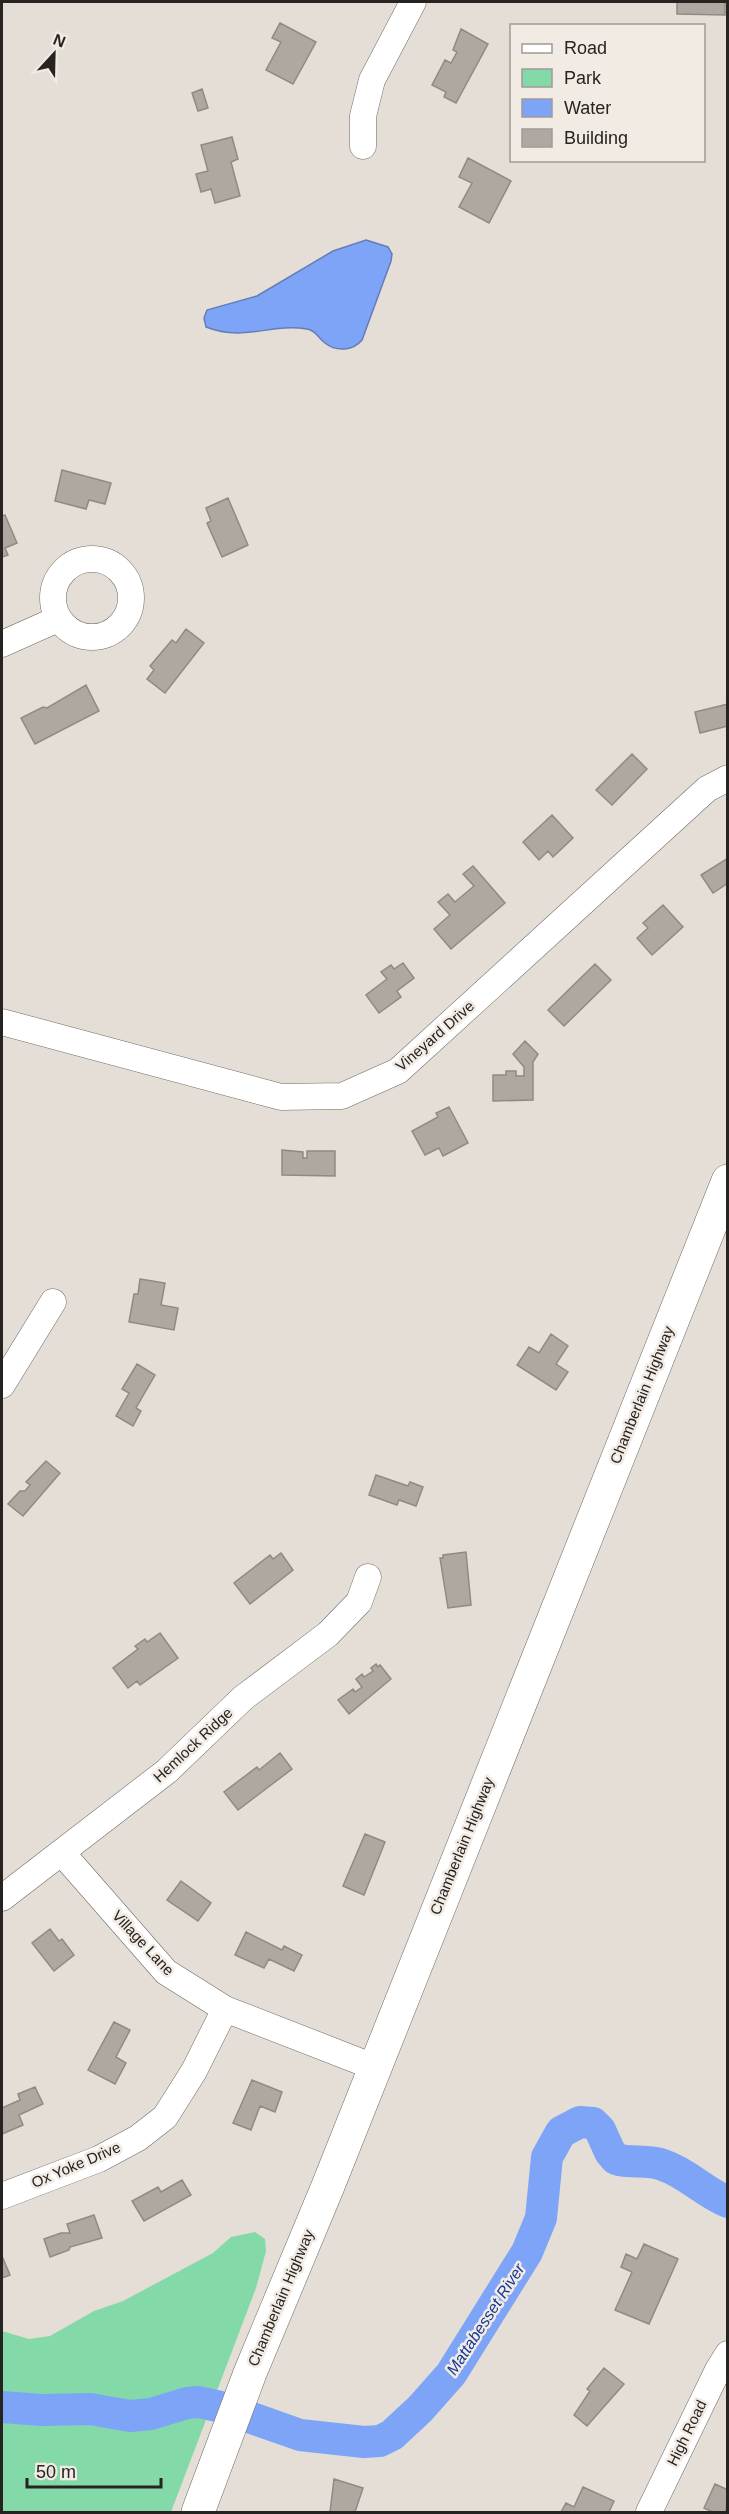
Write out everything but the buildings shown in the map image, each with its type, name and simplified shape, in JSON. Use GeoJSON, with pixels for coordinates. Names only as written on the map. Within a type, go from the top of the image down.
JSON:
{"type":"FeatureCollection","features":[{"type":"Feature","properties":{"kind":"main road","name":"Chamberlain Highway"},"geometry":{"type":"LineString","coordinates":[[198,2512],[235,2411],[328,2186],[728,1181]]}},
{"type":"Feature","properties":{"kind":"street"},"geometry":{"type":"LineString","coordinates":[[363,146],[363,116],[372,80],[413,2]]}},
{"type":"Feature","properties":{"kind":"street"},"geometry":{"type":"LineString","coordinates":[[2,644],[58,619]]}},
{"type":"Feature","properties":{"kind":"street","name":"Vineyard Drive"},"geometry":{"type":"LineString","coordinates":[[2,1022],[281,1097],[342,1096],[398,1071],[707,789],[728,778]]}},
{"type":"Feature","properties":{"kind":"street"},"geometry":{"type":"LineString","coordinates":[[2,1386],[53,1302]]}},
{"type":"Feature","properties":{"kind":"street","name":"Hemlock Ridge"},"geometry":{"type":"LineString","coordinates":[[2,1898],[167,1771],[243,1698],[328,1634],[358,1602],[368,1577]]}},
{"type":"Feature","properties":{"kind":"street","name":"Village Lane"},"geometry":{"type":"LineString","coordinates":[[62,1853],[166,1972],[225,2009],[374,2067]]}},
{"type":"Feature","properties":{"kind":"street","name":"Ox Yoke Drive"},"geometry":{"type":"LineString","coordinates":[[2,2196],[99,2159],[138,2138],[165,2117],[194,2070],[225,2009]]}},
{"type":"Feature","properties":{"kind":"street","name":"High Road"},"geometry":{"type":"LineString","coordinates":[[649,2512],[728,2354]]}},
{"type":"Feature","properties":{"kind":"green space"},"geometry":{"type":"Polygon","coordinates":[[[255,2232],[265,2239],[266,2251],[256,2288],[171,2512],[2,2512],[2,2331],[29,2339],[50,2336],[94,2311],[123,2301],[213,2253],[231,2237],[255,2232]]]}},
{"type":"Feature","properties":{"kind":"water"},"geometry":{"type":"Polygon","coordinates":[[[366,240],[388,247],[392,254],[362,340],[358,344],[344,349],[334,348],[313,331],[307,329],[281,328],[233,333],[206,327],[204,318],[207,310],[257,296],[333,251],[366,240]]]}},
{"type":"Feature","properties":{"kind":"waterway","name":"Mattabesset River"},"geometry":{"type":"LineString","coordinates":[[2,2407],[42,2410],[90,2409],[130,2416],[151,2414],[187,2403],[199,2402],[221,2407],[300,2435],[364,2442],[380,2441],[392,2435],[420,2409],[451,2374],[527,2252],[541,2218],[547,2157],[561,2132],[580,2122],[593,2123],[600,2130],[610,2152],[616,2159],[651,2162],[672,2168],[728,2202]]}}]}
